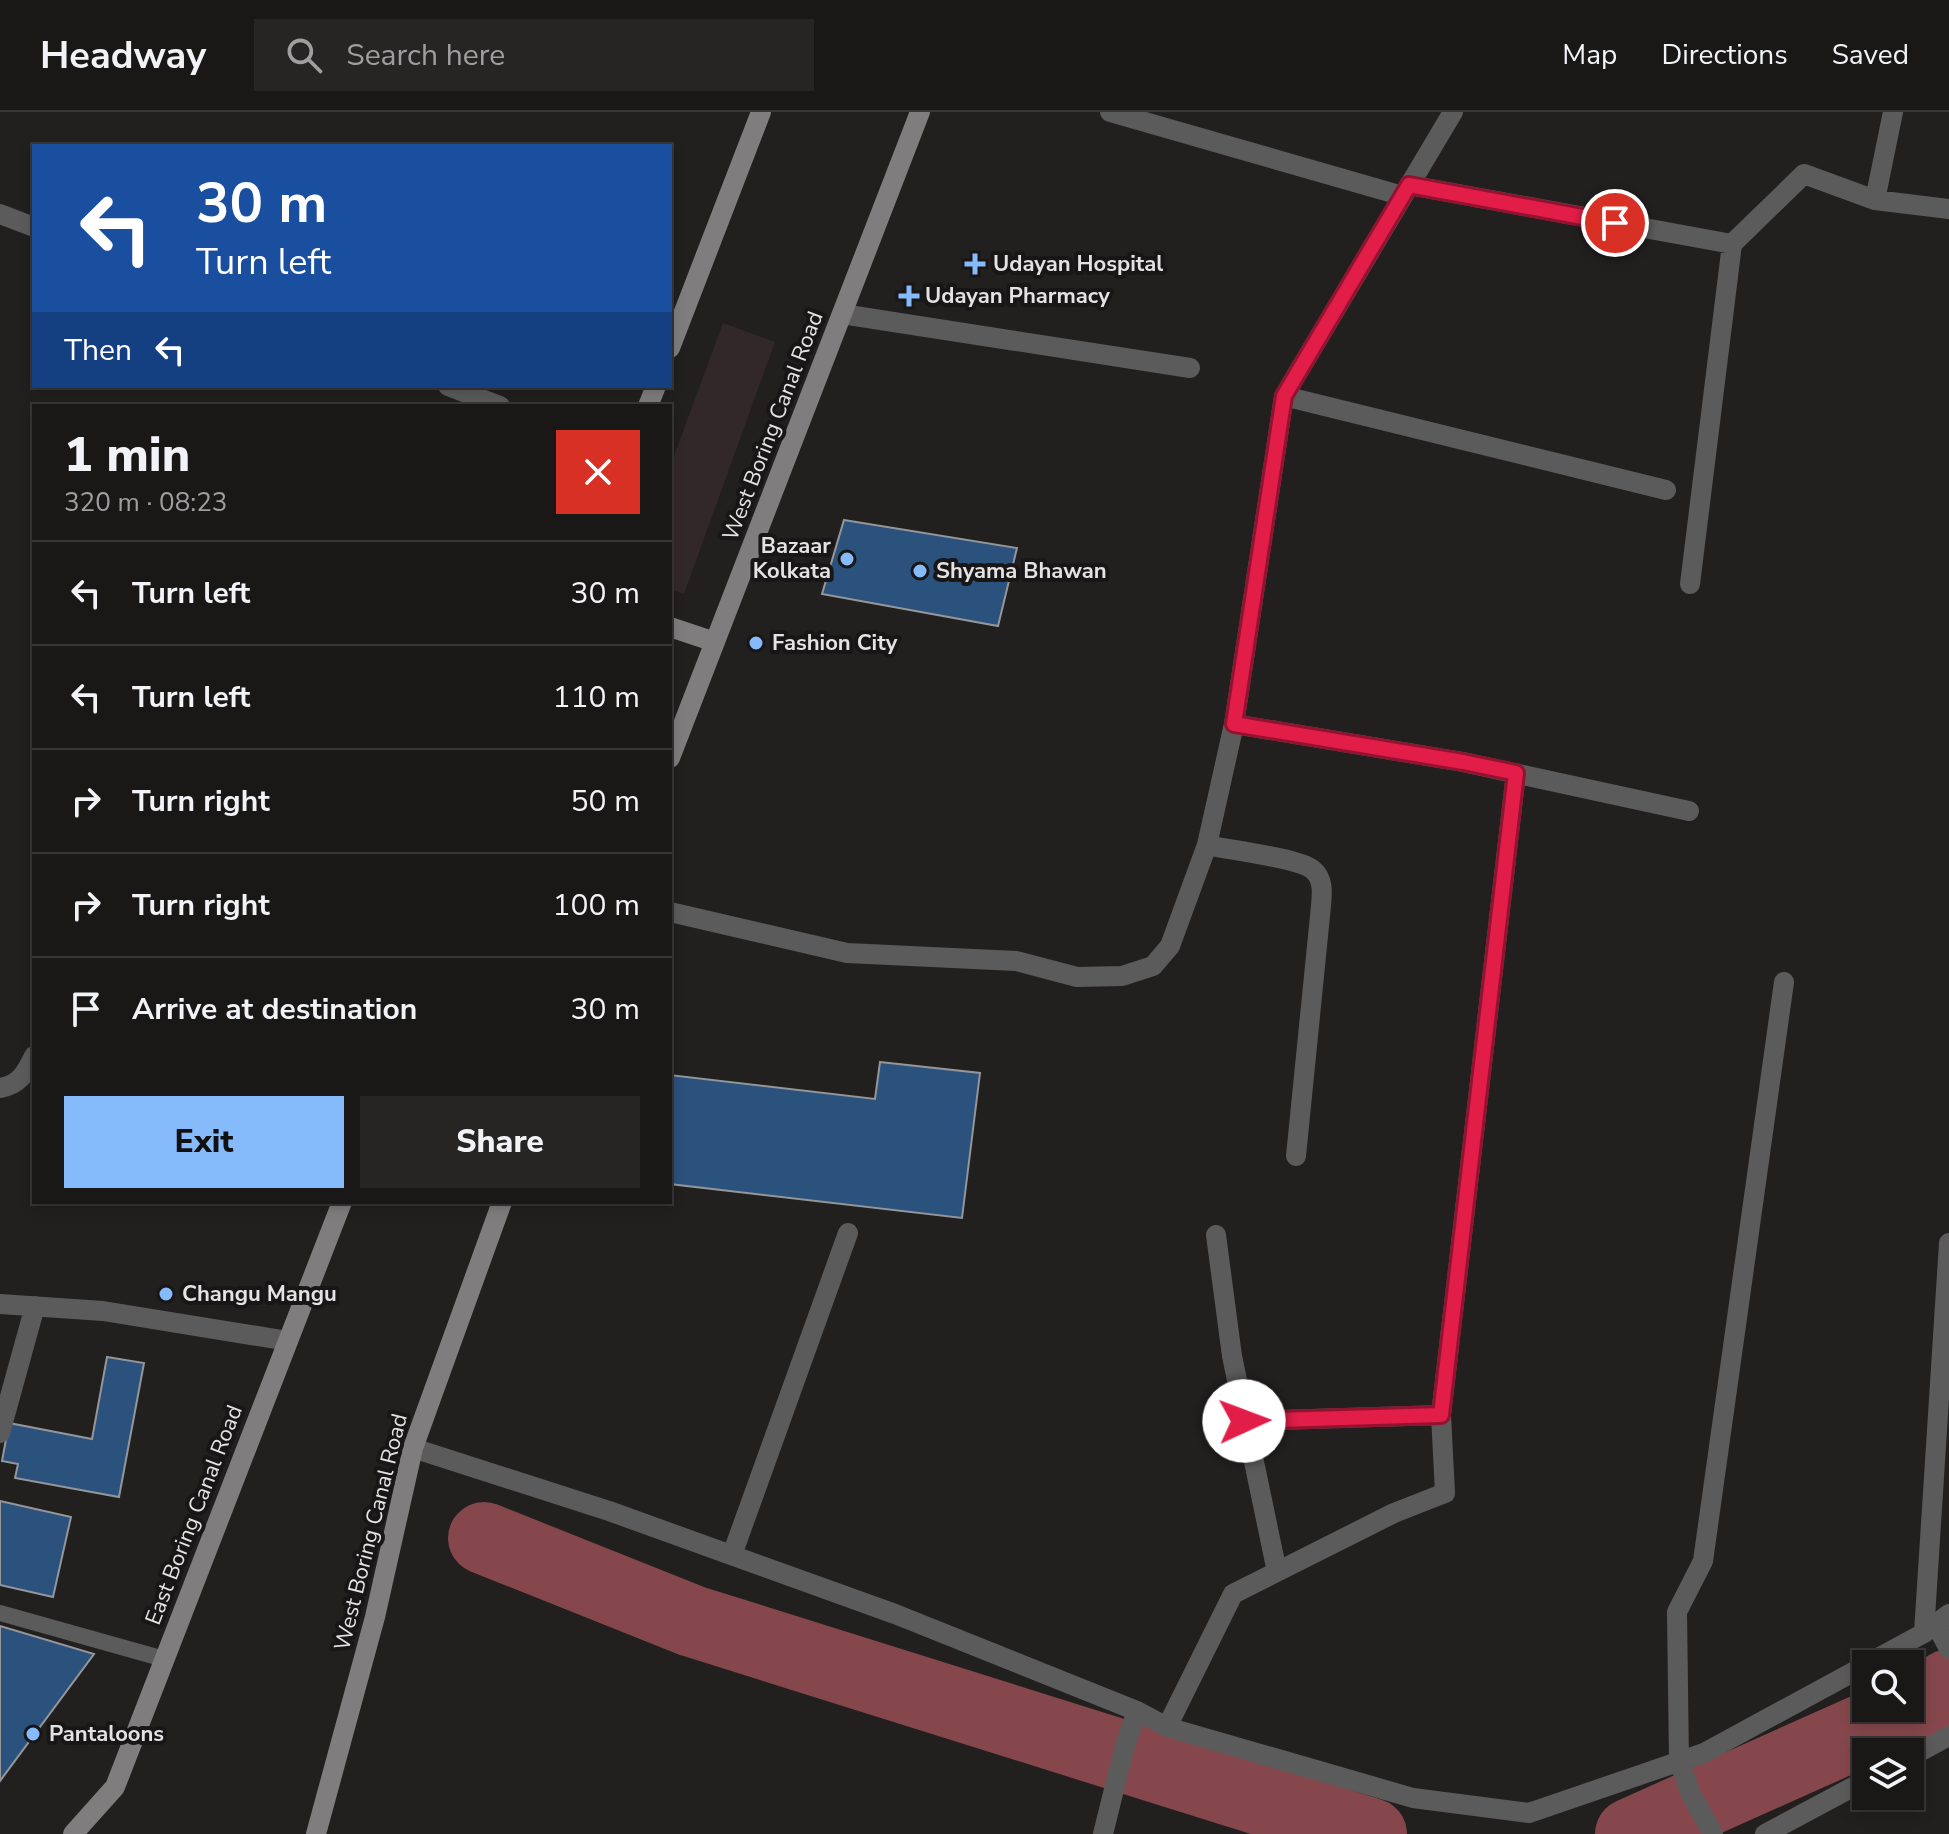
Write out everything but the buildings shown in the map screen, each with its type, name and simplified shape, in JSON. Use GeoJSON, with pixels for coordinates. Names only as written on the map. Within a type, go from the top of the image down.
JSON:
{"type":"FeatureCollection","features":[{"type":"Feature","properties":{"kind":"main road"},"geometry":{"type":"LineString","coordinates":[[672,343],[761,112]]}},
{"type":"Feature","properties":{"kind":"main road","name":"West Boring Canal Road"},"geometry":{"type":"LineString","coordinates":[[672,753],[920,112]]}},
{"type":"Feature","properties":{"kind":"main road"},"geometry":{"type":"LineString","coordinates":[[672,628],[715,642]]}},
{"type":"Feature","properties":{"kind":"main road","name":"East Boring Canal Road"},"geometry":{"type":"LineString","coordinates":[[73,1834],[115,1787],[341,1204]]}},
{"type":"Feature","properties":{"kind":"main road","name":"West Boring Canal Road"},"geometry":{"type":"LineString","coordinates":[[316,1834],[375,1617],[413,1448],[501,1204]]}},
{"type":"Feature","properties":{"kind":"street"},"geometry":{"type":"LineString","coordinates":[[1110,112],[1406,190],[1732,244]]}},
{"type":"Feature","properties":{"kind":"street"},"geometry":{"type":"LineString","coordinates":[[672,912],[847,953],[1016,961],[1077,977],[1122,976],[1153,966],[1170,946],[1207,845],[1234,724],[1284,396],[1453,112]]}},
{"type":"Feature","properties":{"kind":"street"},"geometry":{"type":"LineString","coordinates":[[1875,200],[1893,112]]}},
{"type":"Feature","properties":{"kind":"street"},"geometry":{"type":"LineString","coordinates":[[1690,584],[1732,244],[1804,174],[1875,200],[1949,209]]}},
{"type":"Feature","properties":{"kind":"street"},"geometry":{"type":"LineString","coordinates":[[0,214],[32,226]]}},
{"type":"Feature","properties":{"kind":"street"},"geometry":{"type":"LineString","coordinates":[[842,314],[1190,368]]}},
{"type":"Feature","properties":{"kind":"street"},"geometry":{"type":"LineString","coordinates":[[453,388],[495,404]]}},
{"type":"Feature","properties":{"kind":"street"},"geometry":{"type":"LineString","coordinates":[[1284,396],[1666,490]]}},
{"type":"Feature","properties":{"kind":"street"},"geometry":{"type":"LineString","coordinates":[[1234,724],[1463,762],[1689,811]]}},
{"type":"Feature","properties":{"kind":"street"},"geometry":{"type":"LineString","coordinates":[[1167,1727],[1233,1594],[1394,1513],[1445,1493],[1441,1415],[1516,773]]}},
{"type":"Feature","properties":{"kind":"street"},"geometry":{"type":"LineString","coordinates":[[1207,845],[1297,863],[1312,868],[1319,877],[1321,906],[1296,1156]]}},
{"type":"Feature","properties":{"kind":"street"},"geometry":{"type":"LineString","coordinates":[[1713,1834],[1691,1794],[1679,1762],[1677,1612],[1703,1561],[1784,982]]}},
{"type":"Feature","properties":{"kind":"street"},"geometry":{"type":"LineString","coordinates":[[0,1088],[11,1086],[25,1074],[32,1060]]}},
{"type":"Feature","properties":{"kind":"street"},"geometry":{"type":"LineString","coordinates":[[732,1555],[848,1233]]}},
{"type":"Feature","properties":{"kind":"street"},"geometry":{"type":"LineString","coordinates":[[1216,1235],[1223,1304],[1244,1421],[1277,1572]]}},
{"type":"Feature","properties":{"kind":"street"},"geometry":{"type":"LineString","coordinates":[[1949,1243],[1936,1624],[1949,1649]]}},
{"type":"Feature","properties":{"kind":"street"},"geometry":{"type":"LineString","coordinates":[[0,1304],[103,1311],[288,1341]]}},
{"type":"Feature","properties":{"kind":"street"},"geometry":{"type":"LineString","coordinates":[[0,1433],[35,1306]]}},
{"type":"Feature","properties":{"kind":"street"},"geometry":{"type":"LineString","coordinates":[[1244,1421],[1441,1415]]}},
{"type":"Feature","properties":{"kind":"street"},"geometry":{"type":"LineString","coordinates":[[413,1448],[609,1511],[895,1614],[1137,1711],[1167,1727],[1413,1798],[1529,1813],[1704,1753],[1852,1672]]}},
{"type":"Feature","properties":{"kind":"street"},"geometry":{"type":"LineString","coordinates":[[1891,1650],[1936,1624]]}},
{"type":"Feature","properties":{"kind":"street"},"geometry":{"type":"LineString","coordinates":[[1103,1834],[1124,1749],[1137,1711]]}},
{"type":"Feature","properties":{"kind":"street"},"geometry":{"type":"LineString","coordinates":[[1924,1749],[1949,1736]]}},
{"type":"Feature","properties":{"kind":"street"},"geometry":{"type":"LineString","coordinates":[[1765,1834],[1852,1787]]}},
{"type":"Feature","properties":{"kind":"lane"},"geometry":{"type":"LineString","coordinates":[[0,1613],[164,1659]]}},
{"type":"Feature","properties":{"kind":"shaded area"},"geometry":{"type":"Polygon","coordinates":[[[723,323],[775,342],[684,594],[672,590],[672,462],[723,323]]]}},
{"type":"Feature","properties":{"kind":"waterway"},"geometry":{"type":"LineString","coordinates":[[484,1538],[692,1621],[1371,1834]]}},
{"type":"Feature","properties":{"kind":"waterway"},"geometry":{"type":"LineString","coordinates":[[1631,1834],[1924,1703],[1949,1685]]}},
{"type":"Feature","properties":{"kind":"place","name":"Udayan Hospital"},"geometry":{"type":"Point","coordinates":[975,264]}},
{"type":"Feature","properties":{"kind":"place","name":"Udayan Pharmacy"},"geometry":{"type":"Point","coordinates":[909,296]}},
{"type":"Feature","properties":{"kind":"place","name":"Bazaar Kolkata"},"geometry":{"type":"Point","coordinates":[847,559]}},
{"type":"Feature","properties":{"kind":"place","name":"Shyama Bhawan"},"geometry":{"type":"Point","coordinates":[920,571]}},
{"type":"Feature","properties":{"kind":"place","name":"Fashion City"},"geometry":{"type":"Point","coordinates":[756,643]}},
{"type":"Feature","properties":{"kind":"place","name":"Changu Mangu"},"geometry":{"type":"Point","coordinates":[166,1294]}},
{"type":"Feature","properties":{"kind":"place","name":"Pantaloons"},"geometry":{"type":"Point","coordinates":[33,1734]}},
{"type":"Feature","properties":{"kind":"route"},"geometry":{"type":"LineString","coordinates":[[1244,1421],[1441,1415],[1516,773],[1234,724],[1284,396],[1409,185],[1615,223]]}}]}
